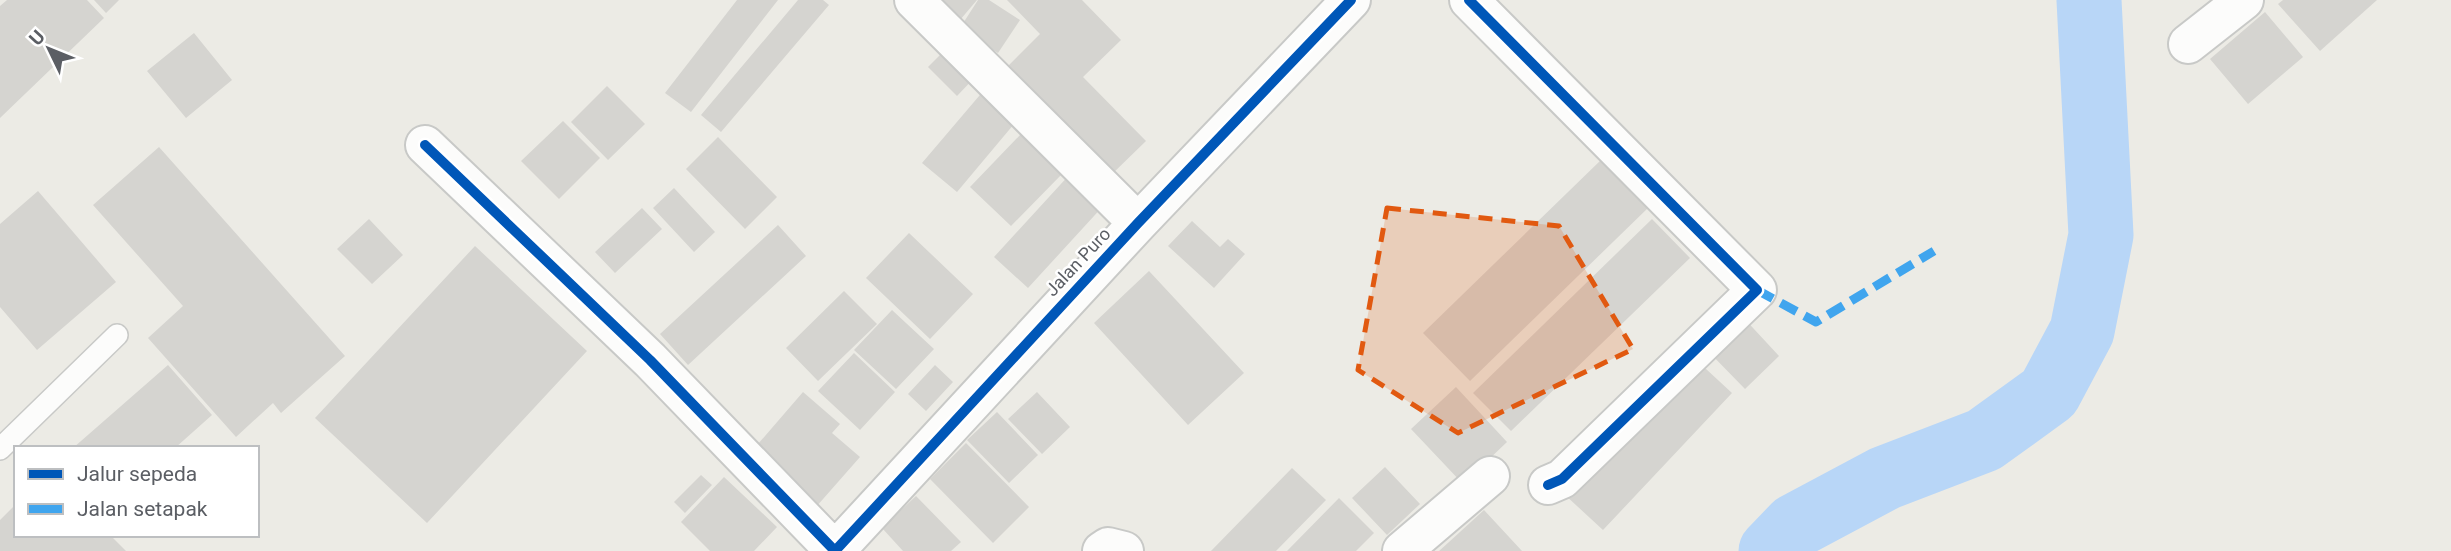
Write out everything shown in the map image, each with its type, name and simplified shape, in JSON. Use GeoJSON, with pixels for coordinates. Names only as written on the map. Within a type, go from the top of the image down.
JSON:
{"type":"FeatureCollection","features":[{"type":"Feature","properties":{"kind":"street"},"geometry":{"type":"LineString","coordinates":[[914,0],[1138,223]]}},
{"type":"Feature","properties":{"kind":"street","name":"Jalan Puro"},"geometry":{"type":"LineString","coordinates":[[835,551],[1138,223],[1351,0]]}},
{"type":"Feature","properties":{"kind":"street"},"geometry":{"type":"LineString","coordinates":[[1469,0],[1757,290],[1562,479],[1548,485]]}},
{"type":"Feature","properties":{"kind":"street"},"geometry":{"type":"LineString","coordinates":[[2188,44],[2244,0]]}},
{"type":"Feature","properties":{"kind":"street"},"geometry":{"type":"LineString","coordinates":[[425,145],[650,360],[835,551]]}},
{"type":"Feature","properties":{"kind":"street"},"geometry":{"type":"LineString","coordinates":[[1402,551],[1490,476]]}},
{"type":"Feature","properties":{"kind":"street"},"geometry":{"type":"LineString","coordinates":[[1102,551],[1108,547],[1124,551]]}},
{"type":"Feature","properties":{"kind":"lane"},"geometry":{"type":"LineString","coordinates":[[0,449],[117,335]]}},
{"type":"Feature","properties":{"kind":"highlighted area"},"geometry":{"type":"Polygon","coordinates":[[[1387,208],[1559,226],[1633,349],[1458,433],[1358,370],[1387,208]]]}},
{"type":"Feature","properties":{"kind":"building"},"geometry":{"type":"Polygon","coordinates":[[[7,0],[87,0],[104,18],[0,118],[0,6],[7,0]]]}},
{"type":"Feature","properties":{"kind":"building"},"geometry":{"type":"Polygon","coordinates":[[[94,0],[119,0],[106,13],[94,0]]]}},
{"type":"Feature","properties":{"kind":"building"},"geometry":{"type":"Polygon","coordinates":[[[737,0],[778,0],[691,112],[665,93],[737,0]]]}},
{"type":"Feature","properties":{"kind":"building"},"geometry":{"type":"Polygon","coordinates":[[[798,0],[823,0],[829,5],[721,132],[701,115],[798,0]]]}},
{"type":"Feature","properties":{"kind":"building"},"geometry":{"type":"Polygon","coordinates":[[[935,0],[977,0],[960,20],[935,0]]]}},
{"type":"Feature","properties":{"kind":"building"},"geometry":{"type":"Polygon","coordinates":[[[978,0],[989,0],[1020,20],[998,53],[960,28],[978,0]]]}},
{"type":"Feature","properties":{"kind":"building"},"geometry":{"type":"Polygon","coordinates":[[[1007,0],[1082,0],[1121,40],[1083,77],[1146,141],[1109,177],[1004,70],[1040,34],[1007,0]]]}},
{"type":"Feature","properties":{"kind":"building"},"geometry":{"type":"Polygon","coordinates":[[[2283,0],[2377,0],[2320,51],[2278,4],[2283,0]]]}},
{"type":"Feature","properties":{"kind":"building"},"geometry":{"type":"Polygon","coordinates":[[[2265,12],[2303,57],[2248,104],[2210,59],[2265,12]]]}},
{"type":"Feature","properties":{"kind":"building"},"geometry":{"type":"Polygon","coordinates":[[[194,33],[232,80],[186,118],[147,71],[194,33]]]}},
{"type":"Feature","properties":{"kind":"building"},"geometry":{"type":"Polygon","coordinates":[[[950,45],[978,74],[957,96],[928,67],[950,45]]]}},
{"type":"Feature","properties":{"kind":"building"},"geometry":{"type":"Polygon","coordinates":[[[607,86],[645,124],[608,160],[571,122],[607,86]]]}},
{"type":"Feature","properties":{"kind":"building"},"geometry":{"type":"Polygon","coordinates":[[[985,89],[1019,118],[957,192],[922,163],[985,89]]]}},
{"type":"Feature","properties":{"kind":"building"},"geometry":{"type":"Polygon","coordinates":[[[563,121],[600,158],[559,199],[521,161],[563,121]]]}},
{"type":"Feature","properties":{"kind":"building"},"geometry":{"type":"Polygon","coordinates":[[[1021,134],[1062,174],[1011,226],[970,187],[1021,134]]]}},
{"type":"Feature","properties":{"kind":"building"},"geometry":{"type":"Polygon","coordinates":[[[718,137],[777,197],[745,229],[686,169],[718,137]]]}},
{"type":"Feature","properties":{"kind":"building"},"geometry":{"type":"Polygon","coordinates":[[[159,147],[345,356],[281,413],[273,403],[236,437],[148,338],[183,306],[93,205],[159,147]]]}},
{"type":"Feature","properties":{"kind":"building"},"geometry":{"type":"Polygon","coordinates":[[[1602,159],[1649,207],[1470,381],[1423,333],[1602,159]]]}},
{"type":"Feature","properties":{"kind":"building"},"geometry":{"type":"Polygon","coordinates":[[[1071,173],[1105,204],[1028,288],[994,257],[1071,173]]]}},
{"type":"Feature","properties":{"kind":"building"},"geometry":{"type":"Polygon","coordinates":[[[674,188],[715,232],[694,252],[653,208],[674,188]]]}},
{"type":"Feature","properties":{"kind":"building"},"geometry":{"type":"Polygon","coordinates":[[[38,191],[116,282],[37,350],[0,307],[0,224],[38,191]]]}},
{"type":"Feature","properties":{"kind":"building"},"geometry":{"type":"Polygon","coordinates":[[[642,208],[662,229],[615,273],[595,252],[642,208]]]}},
{"type":"Feature","properties":{"kind":"building"},"geometry":{"type":"Polygon","coordinates":[[[369,219],[403,255],[372,284],[337,249],[369,219]]]}},
{"type":"Feature","properties":{"kind":"building"},"geometry":{"type":"Polygon","coordinates":[[[1652,219],[1690,258],[1511,431],[1473,393],[1652,219]]]}},
{"type":"Feature","properties":{"kind":"building"},"geometry":{"type":"Polygon","coordinates":[[[1192,221],[1220,247],[1228,239],[1245,254],[1214,288],[1168,246],[1192,221]]]}},
{"type":"Feature","properties":{"kind":"building"},"geometry":{"type":"Polygon","coordinates":[[[778,225],[806,256],[688,365],[660,334],[778,225]]]}},
{"type":"Feature","properties":{"kind":"building"},"geometry":{"type":"Polygon","coordinates":[[[909,233],[973,294],[930,339],[866,278],[909,233]]]}},
{"type":"Feature","properties":{"kind":"building"},"geometry":{"type":"Polygon","coordinates":[[[475,246],[587,351],[427,523],[315,418],[475,246]]]}},
{"type":"Feature","properties":{"kind":"building"},"geometry":{"type":"Polygon","coordinates":[[[1149,271],[1244,373],[1188,425],[1094,323],[1149,271]]]}},
{"type":"Feature","properties":{"kind":"building"},"geometry":{"type":"Polygon","coordinates":[[[844,291],[877,324],[818,381],[786,348],[844,291]]]}},
{"type":"Feature","properties":{"kind":"building"},"geometry":{"type":"Polygon","coordinates":[[[892,310],[934,349],[896,389],[854,350],[892,310]]]}},
{"type":"Feature","properties":{"kind":"building"},"geometry":{"type":"Polygon","coordinates":[[[1741,315],[1779,356],[1745,389],[1706,349],[1741,315]]]}},
{"type":"Feature","properties":{"kind":"building"},"geometry":{"type":"Polygon","coordinates":[[[854,353],[895,392],[860,430],[818,391],[854,353]]]}},
{"type":"Feature","properties":{"kind":"building"},"geometry":{"type":"Polygon","coordinates":[[[1692,356],[1732,393],[1603,530],[1564,494],[1692,356]]]}},
{"type":"Feature","properties":{"kind":"building"},"geometry":{"type":"Polygon","coordinates":[[[168,365],[212,415],[177,446],[75,446],[168,365]]]}},
{"type":"Feature","properties":{"kind":"building"},"geometry":{"type":"Polygon","coordinates":[[[935,365],[953,382],[926,411],[908,394],[935,365]]]}},
{"type":"Feature","properties":{"kind":"building"},"geometry":{"type":"Polygon","coordinates":[[[1456,387],[1507,442],[1463,484],[1411,429],[1456,387]]]}},
{"type":"Feature","properties":{"kind":"building"},"geometry":{"type":"Polygon","coordinates":[[[803,392],[840,424],[832,433],[860,457],[816,507],[752,451],[803,392]]]}},
{"type":"Feature","properties":{"kind":"building"},"geometry":{"type":"Polygon","coordinates":[[[1037,392],[1070,427],[1042,454],[1008,419],[1037,392]]]}},
{"type":"Feature","properties":{"kind":"building"},"geometry":{"type":"Polygon","coordinates":[[[997,412],[1038,455],[1009,483],[967,440],[997,412]]]}},
{"type":"Feature","properties":{"kind":"building"},"geometry":{"type":"Polygon","coordinates":[[[966,443],[1029,507],[993,543],[930,479],[966,443]]]}},
{"type":"Feature","properties":{"kind":"building"},"geometry":{"type":"Polygon","coordinates":[[[1385,467],[1420,504],[1387,535],[1352,498],[1385,467]]]}},
{"type":"Feature","properties":{"kind":"building"},"geometry":{"type":"Polygon","coordinates":[[[1292,468],[1326,500],[1276,551],[1211,551],[1292,468]]]}},
{"type":"Feature","properties":{"kind":"building"},"geometry":{"type":"Polygon","coordinates":[[[701,475],[712,485],[685,513],[674,502],[701,475]]]}},
{"type":"Feature","properties":{"kind":"building"},"geometry":{"type":"Polygon","coordinates":[[[724,477],[777,527],[754,551],[710,551],[681,522],[724,477]]]}},
{"type":"Feature","properties":{"kind":"building"},"geometry":{"type":"Polygon","coordinates":[[[916,496],[961,542],[951,551],[903,551],[882,528],[916,496]]]}},
{"type":"Feature","properties":{"kind":"building"},"geometry":{"type":"Polygon","coordinates":[[[1339,498],[1374,533],[1356,551],[1287,551],[1339,498]]]}},
{"type":"Feature","properties":{"kind":"building"},"geometry":{"type":"Polygon","coordinates":[[[14,506],[14,537],[112,537],[126,551],[0,551],[0,520],[14,506]]]}},
{"type":"Feature","properties":{"kind":"building"},"geometry":{"type":"Polygon","coordinates":[[[1484,510],[1522,551],[1439,551],[1449,542],[1484,510]]]}},
{"type":"Feature","properties":{"kind":"waterway"},"geometry":{"type":"LineString","coordinates":[[1771,551],[1795,526],[1885,478],[1984,440],[2049,393],[2082,331],[2101,235],[2089,0]]}},
{"type":"Feature","properties":{"kind":"marked path"},"geometry":{"type":"LineString","coordinates":[[1757,290],[1816,322],[1934,251]]}},
{"type":"Feature","properties":{"kind":"cycle path"},"geometry":{"type":"LineString","coordinates":[[835,551],[1138,223],[1351,0]]}},
{"type":"Feature","properties":{"kind":"cycle path"},"geometry":{"type":"LineString","coordinates":[[1469,0],[1757,290],[1562,479],[1548,485]]}},
{"type":"Feature","properties":{"kind":"cycle path"},"geometry":{"type":"LineString","coordinates":[[425,145],[650,360],[835,551]]}}]}
